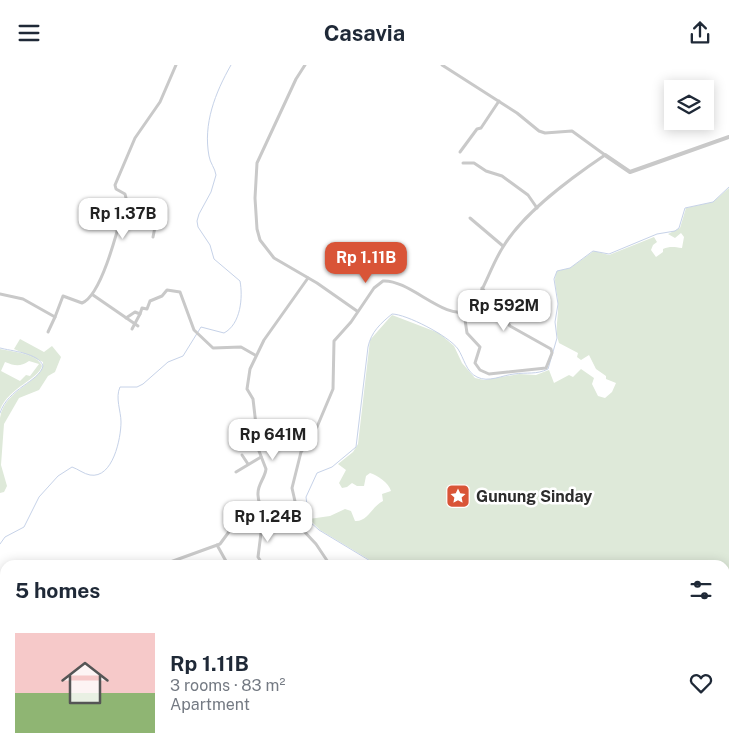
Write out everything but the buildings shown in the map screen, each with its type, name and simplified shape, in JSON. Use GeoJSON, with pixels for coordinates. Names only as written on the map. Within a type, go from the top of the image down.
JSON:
{"type":"FeatureCollection","features":[{"type":"Feature","properties":{"kind":"street"},"geometry":{"type":"LineString","coordinates":[[48,332],[63,295],[82,303],[93,295],[109,255],[126,196],[116,189],[115,185],[135,138],[160,102],[176,65]]}},
{"type":"Feature","properties":{"kind":"street"},"geometry":{"type":"LineString","coordinates":[[305,65],[296,79],[257,163],[256,229],[263,245],[274,258],[357,311]]}},
{"type":"Feature","properties":{"kind":"street"},"geometry":{"type":"LineString","coordinates":[[442,65],[499,101],[539,131],[544,133],[572,131],[630,172],[729,137]]}},
{"type":"Feature","properties":{"kind":"street"},"geometry":{"type":"LineString","coordinates":[[460,152],[477,129],[481,129],[499,101]]}},
{"type":"Feature","properties":{"kind":"street"},"geometry":{"type":"LineString","coordinates":[[327,560],[316,543],[301,528],[292,488],[301,452],[314,434],[332,395],[334,341],[351,322],[357,311],[378,285],[386,281],[401,285],[451,310],[464,313],[471,308],[503,246],[537,208],[605,155]]}},
{"type":"Feature","properties":{"kind":"street"},"geometry":{"type":"LineString","coordinates":[[463,163],[474,163],[486,171],[502,176],[528,195],[537,208]]}},
{"type":"Feature","properties":{"kind":"street"},"geometry":{"type":"LineString","coordinates":[[123,209],[156,222],[153,237]]}},
{"type":"Feature","properties":{"kind":"street"},"geometry":{"type":"LineString","coordinates":[[470,218],[503,246]]}},
{"type":"Feature","properties":{"kind":"street"},"geometry":{"type":"LineString","coordinates":[[260,560],[258,557],[264,511],[258,498],[258,491],[266,469],[261,457],[255,411],[247,389],[250,369],[255,355],[308,278]]}},
{"type":"Feature","properties":{"kind":"street"},"geometry":{"type":"LineString","coordinates":[[464,313],[468,333],[480,347],[475,363],[480,370],[489,374],[546,368],[552,353],[550,349],[510,325],[482,288]]}},
{"type":"Feature","properties":{"kind":"street"},"geometry":{"type":"LineString","coordinates":[[132,329],[136,325],[142,308],[147,309],[150,301],[162,297],[167,290],[180,292],[194,330],[213,348],[240,347],[255,355]]}},
{"type":"Feature","properties":{"kind":"street"},"geometry":{"type":"LineString","coordinates":[[0,294],[22,299],[55,317]]}},
{"type":"Feature","properties":{"kind":"street"},"geometry":{"type":"LineString","coordinates":[[93,295],[136,325]]}},
{"type":"Feature","properties":{"kind":"street"},"geometry":{"type":"LineString","coordinates":[[126,318],[135,312],[140,314]]}},
{"type":"Feature","properties":{"kind":"street"},"geometry":{"type":"LineString","coordinates":[[242,455],[248,463]]}},
{"type":"Feature","properties":{"kind":"street"},"geometry":{"type":"LineString","coordinates":[[236,472],[248,463],[261,457]]}},
{"type":"Feature","properties":{"kind":"street"},"geometry":{"type":"LineString","coordinates":[[176,560],[224,541],[238,518],[252,519],[262,525]]}},
{"type":"Feature","properties":{"kind":"street"},"geometry":{"type":"LineString","coordinates":[[217,545],[226,560]]}},
{"type":"Feature","properties":{"kind":"green space"},"geometry":{"type":"Polygon","coordinates":[[[729,188],[729,560],[370,560],[320,530],[309,519],[330,516],[345,509],[351,511],[355,521],[359,521],[383,501],[382,494],[391,491],[388,485],[370,473],[366,476],[364,486],[357,486],[352,483],[342,488],[339,483],[346,470],[338,464],[353,452],[358,444],[370,340],[392,315],[439,333],[454,346],[462,363],[475,378],[484,380],[519,374],[536,375],[549,370],[554,383],[569,375],[573,377],[581,369],[594,378],[592,384],[598,396],[605,398],[612,392],[616,383],[606,379],[606,376],[596,369],[589,355],[581,360],[577,357],[578,353],[559,343],[557,333],[558,299],[555,283],[557,271],[570,268],[594,251],[609,255],[654,237],[657,242],[651,250],[656,257],[665,248],[682,248],[684,237],[681,233],[675,238],[668,234],[680,228],[686,208],[713,202],[729,188]]]}},
{"type":"Feature","properties":{"kind":"green space"},"geometry":{"type":"Polygon","coordinates":[[[20,339],[44,352],[52,346],[61,357],[55,372],[48,376],[39,390],[19,398],[4,424],[1,465],[7,486],[4,492],[0,493],[0,418],[3,408],[16,392],[38,374],[43,362],[14,349],[20,339]]]}},
{"type":"Feature","properties":{"kind":"green space"},"geometry":{"type":"Polygon","coordinates":[[[0,349],[35,358],[42,366],[39,371],[10,395],[0,410],[0,349]],[[29,361],[17,365],[5,362],[1,371],[20,381],[26,375],[30,376],[39,364],[29,361]]]}},
{"type":"Feature","properties":{"kind":"waterway"},"geometry":{"type":"LineString","coordinates":[[0,544],[5,537],[24,527],[39,497],[58,476],[72,467],[90,475],[98,475],[105,471],[114,456],[121,429],[118,396],[120,387],[137,387],[168,362],[183,356],[201,327],[224,333],[230,329],[237,317],[241,302],[240,281],[214,259],[210,245],[198,227],[197,221],[211,192],[216,175],[209,156],[209,121],[215,98],[231,65]]}},
{"type":"Feature","properties":{"kind":"waterway"},"geometry":{"type":"LineString","coordinates":[[369,560],[319,530],[309,521],[306,497],[317,473],[332,467],[356,447],[368,347],[371,337],[380,324],[392,314],[427,327],[453,344],[458,349],[470,372],[481,379],[544,371],[548,369],[557,338],[555,322],[558,304],[554,279],[557,271],[570,268],[593,251],[609,254],[657,234],[675,231],[679,228],[685,208],[713,202],[729,187]]}},
{"type":"Feature","properties":{"kind":"waterway"},"geometry":{"type":"LineString","coordinates":[[0,348],[31,355],[43,366],[36,377],[10,397],[0,413]]}},
{"type":"Feature","properties":{"kind":"place","name":"Gunung Sinday"},"geometry":{"type":"Point","coordinates":[458,496]}}]}
